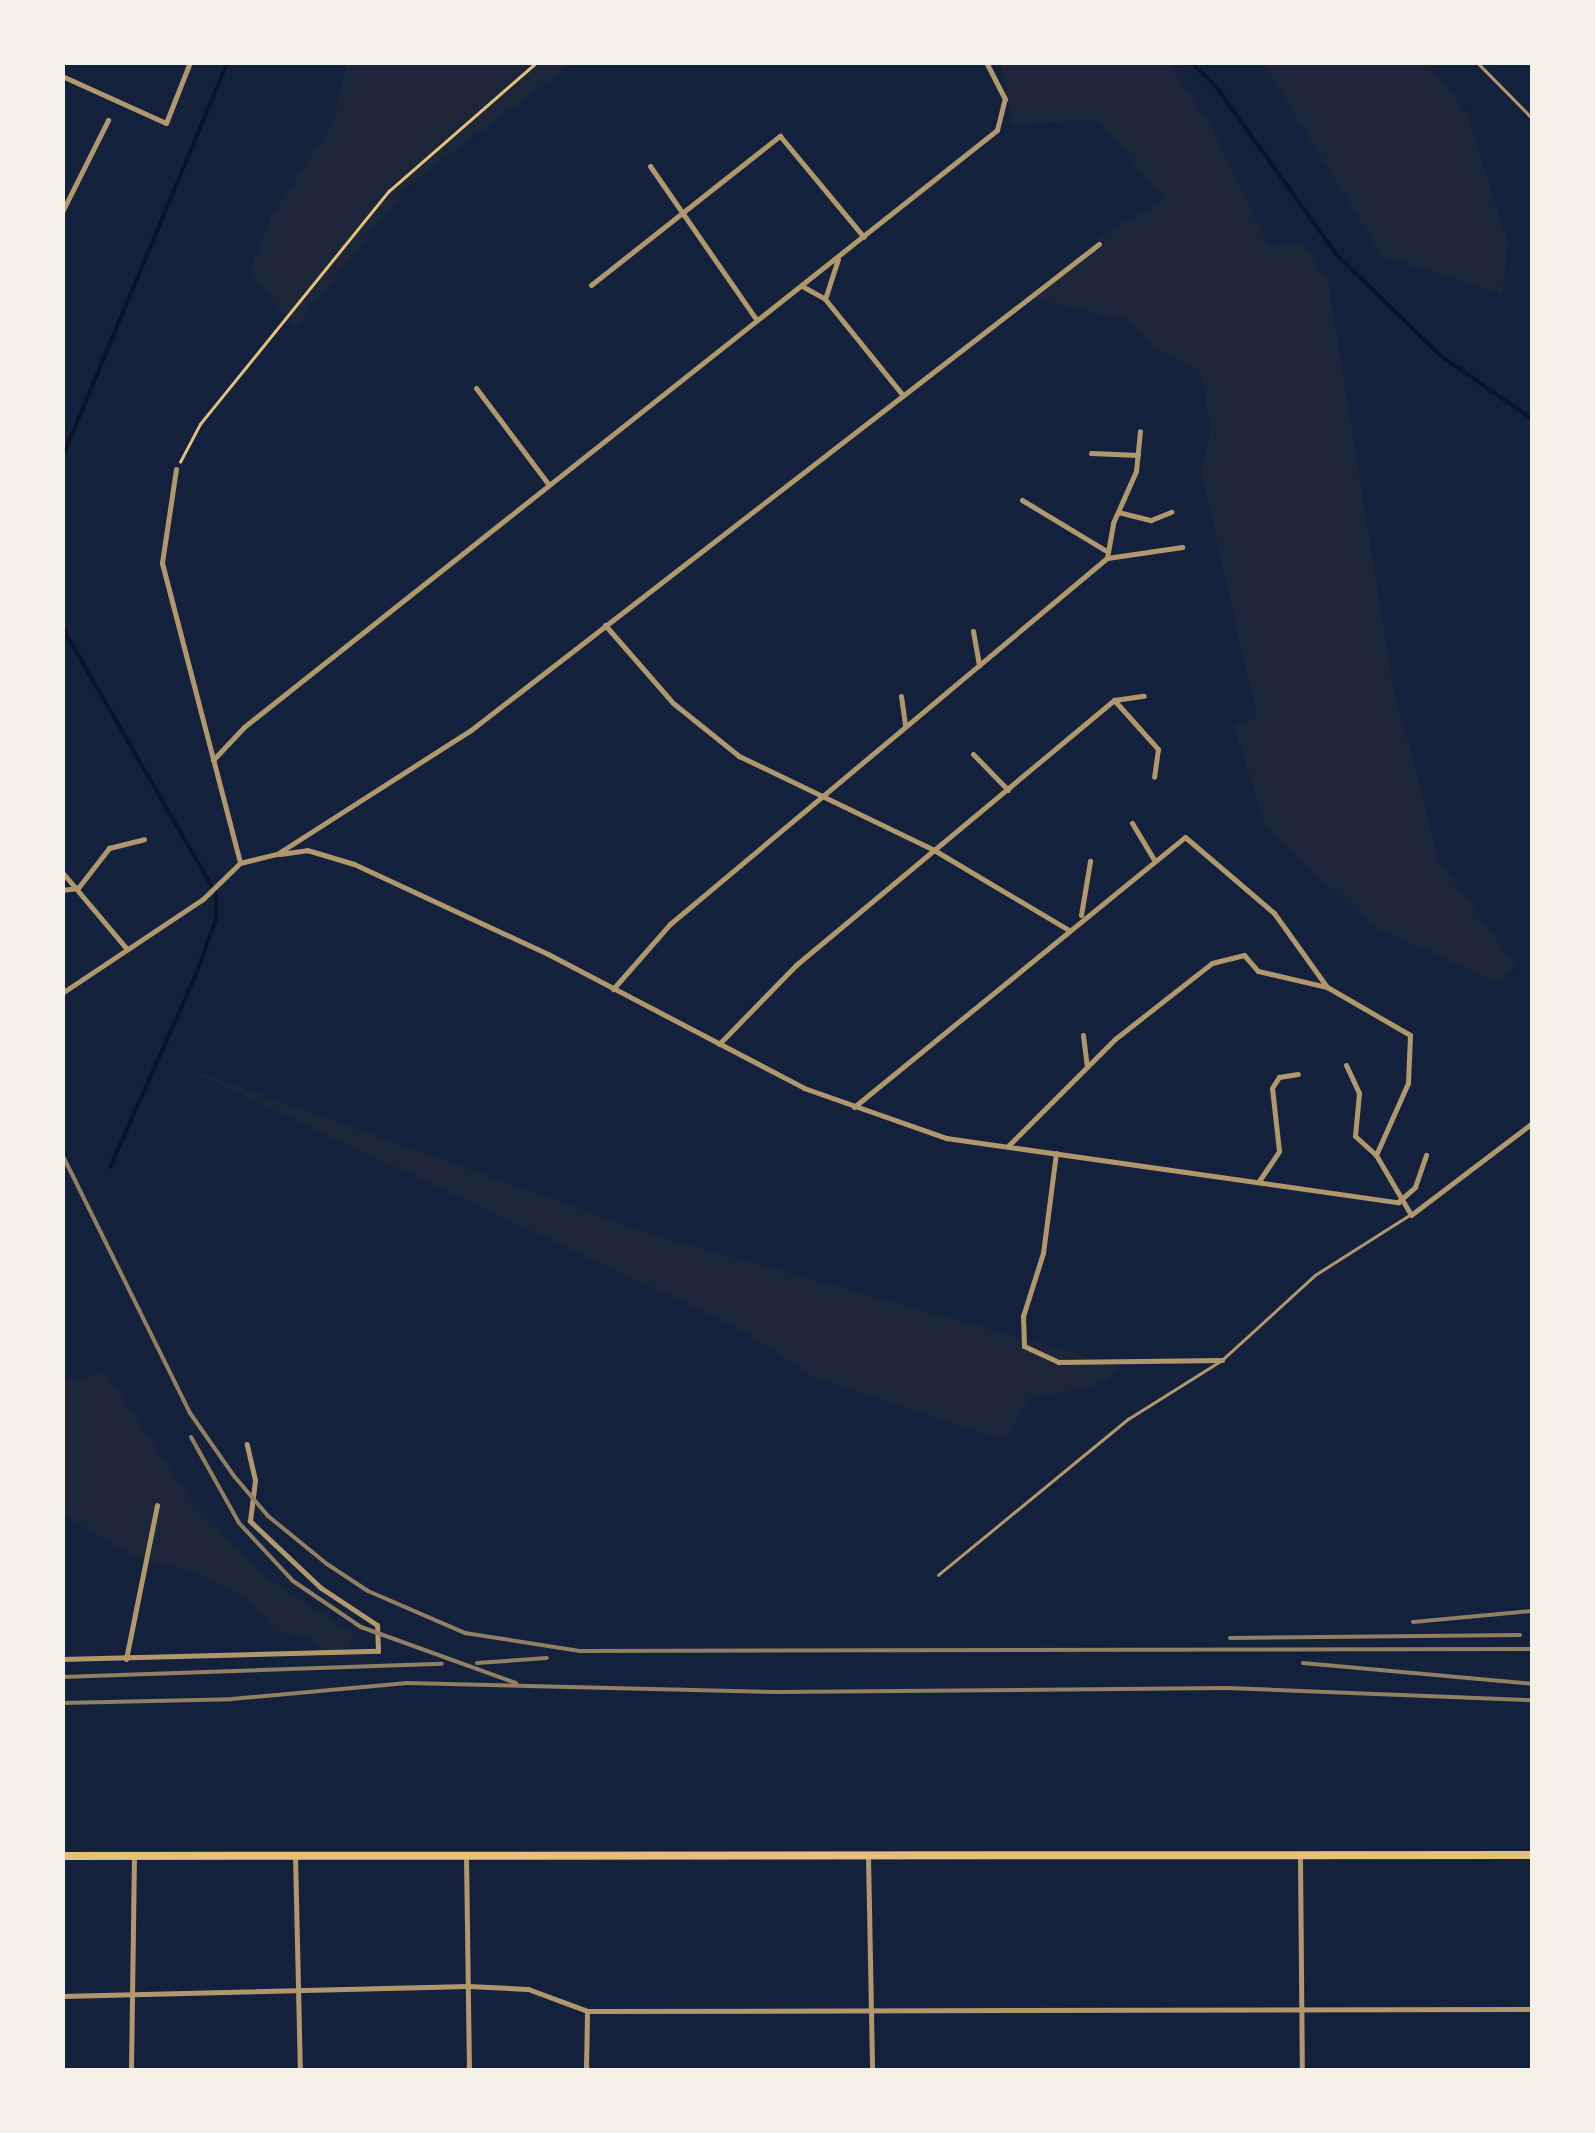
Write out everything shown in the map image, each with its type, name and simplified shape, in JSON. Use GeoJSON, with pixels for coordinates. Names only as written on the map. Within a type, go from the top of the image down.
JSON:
{"type":"FeatureCollection","features":[{"type":"Feature","properties":{"kind":"main road"},"geometry":{"type":"LineString","coordinates":[[62,1856],[1532,1856]]}},
{"type":"Feature","properties":{"kind":"street"},"geometry":{"type":"LineString","coordinates":[[62,76],[166,123],[190,62]]}},
{"type":"Feature","properties":{"kind":"street"},"geometry":{"type":"LineString","coordinates":[[213,760],[244,727],[998,130],[1004,99],[986,62]]}},
{"type":"Feature","properties":{"kind":"street"},"geometry":{"type":"LineString","coordinates":[[62,212],[108,120]]}},
{"type":"Feature","properties":{"kind":"street"},"geometry":{"type":"LineString","coordinates":[[591,285],[783,136],[864,237]]}},
{"type":"Feature","properties":{"kind":"street"},"geometry":{"type":"LineString","coordinates":[[650,166],[756,319]]}},
{"type":"Feature","properties":{"kind":"street"},"geometry":{"type":"LineString","coordinates":[[277,854],[470,730],[1099,244]]}},
{"type":"Feature","properties":{"kind":"street"},"geometry":{"type":"LineString","coordinates":[[825,298],[839,258]]}},
{"type":"Feature","properties":{"kind":"street"},"geometry":{"type":"LineString","coordinates":[[802,286],[825,298],[902,394]]}},
{"type":"Feature","properties":{"kind":"street"},"geometry":{"type":"LineString","coordinates":[[476,388],[549,485]]}},
{"type":"Feature","properties":{"kind":"street"},"geometry":{"type":"LineString","coordinates":[[613,989],[670,924],[1106,554],[1138,454],[1140,431]]}},
{"type":"Feature","properties":{"kind":"street"},"geometry":{"type":"LineString","coordinates":[[1091,453],[1138,454]]}},
{"type":"Feature","properties":{"kind":"street"},"geometry":{"type":"LineString","coordinates":[[176,470],[162,563],[240,863]]}},
{"type":"Feature","properties":{"kind":"street"},"geometry":{"type":"LineString","coordinates":[[1022,500],[1106,554],[1182,547]]}},
{"type":"Feature","properties":{"kind":"street"},"geometry":{"type":"LineString","coordinates":[[1118,512],[1150,520],[1171,512]]}},
{"type":"Feature","properties":{"kind":"street"},"geometry":{"type":"LineString","coordinates":[[605,625],[705,730],[738,756],[818,798],[934,850],[1066,929]]}},
{"type":"Feature","properties":{"kind":"street"},"geometry":{"type":"LineString","coordinates":[[973,631],[979,665]]}},
{"type":"Feature","properties":{"kind":"street"},"geometry":{"type":"LineString","coordinates":[[901,696],[905,726]]}},
{"type":"Feature","properties":{"kind":"street"},"geometry":{"type":"LineString","coordinates":[[719,1044],[796,966],[1114,700],[1144,696]]}},
{"type":"Feature","properties":{"kind":"street"},"geometry":{"type":"LineString","coordinates":[[1114,700],[1158,749],[1154,777]]}},
{"type":"Feature","properties":{"kind":"street"},"geometry":{"type":"LineString","coordinates":[[973,754],[1008,790]]}},
{"type":"Feature","properties":{"kind":"street"},"geometry":{"type":"LineString","coordinates":[[1132,823],[1153,858]]}},
{"type":"Feature","properties":{"kind":"street"},"geometry":{"type":"LineString","coordinates":[[854,1108],[1179,838],[1190,839],[1274,913],[1327,987]]}},
{"type":"Feature","properties":{"kind":"street"},"geometry":{"type":"LineString","coordinates":[[62,890],[78,888],[108,848],[144,839]]}},
{"type":"Feature","properties":{"kind":"street"},"geometry":{"type":"LineString","coordinates":[[62,993],[203,899],[240,863],[307,850],[354,864],[854,1108],[946,1138],[1398,1202]]}},
{"type":"Feature","properties":{"kind":"street"},"geometry":{"type":"LineString","coordinates":[[1081,918],[1090,862]]}},
{"type":"Feature","properties":{"kind":"street"},"geometry":{"type":"LineString","coordinates":[[62,872],[126,948]]}},
{"type":"Feature","properties":{"kind":"street"},"geometry":{"type":"LineString","coordinates":[[1008,1146],[1087,1066],[1212,963],[1244,955],[1258,971],[1327,987],[1410,1036],[1408,1083],[1376,1155]]}},
{"type":"Feature","properties":{"kind":"street"},"geometry":{"type":"LineString","coordinates":[[1083,1035],[1087,1066]]}},
{"type":"Feature","properties":{"kind":"street"},"geometry":{"type":"LineString","coordinates":[[1346,1065],[1359,1093],[1356,1136],[1376,1155],[1398,1202],[1410,1215],[1532,1123]]}},
{"type":"Feature","properties":{"kind":"street"},"geometry":{"type":"LineString","coordinates":[[1259,1182],[1280,1150],[1272,1088],[1279,1077],[1298,1074]]}},
{"type":"Feature","properties":{"kind":"street"},"geometry":{"type":"LineString","coordinates":[[1056,1153],[1043,1253],[1023,1316],[1024,1346],[1058,1362],[1222,1360]]}},
{"type":"Feature","properties":{"kind":"street"},"geometry":{"type":"LineString","coordinates":[[1398,1202],[1414,1187],[1426,1155]]}},
{"type":"Feature","properties":{"kind":"street"},"geometry":{"type":"LineString","coordinates":[[62,1658],[378,1650],[377,1625],[321,1588],[250,1521],[255,1480],[247,1444]]}},
{"type":"Feature","properties":{"kind":"street"},"geometry":{"type":"LineString","coordinates":[[126,1659],[158,1505]]}},
{"type":"Feature","properties":{"kind":"street"},"geometry":{"type":"LineString","coordinates":[[296,1855],[300,2070]]}},
{"type":"Feature","properties":{"kind":"street"},"geometry":{"type":"LineString","coordinates":[[131,2070],[134,1856]]}},
{"type":"Feature","properties":{"kind":"street"},"geometry":{"type":"LineString","coordinates":[[466,1856],[469,2070]]}},
{"type":"Feature","properties":{"kind":"street"},"geometry":{"type":"LineString","coordinates":[[868,1856],[872,2070]]}},
{"type":"Feature","properties":{"kind":"street"},"geometry":{"type":"LineString","coordinates":[[1300,1856],[1302,2070]]}},
{"type":"Feature","properties":{"kind":"street"},"geometry":{"type":"LineString","coordinates":[[62,1996],[299,1994],[468,1986],[528,1989],[586,2010],[1302,2006],[1532,2009]]}},
{"type":"Feature","properties":{"kind":"street"},"geometry":{"type":"LineString","coordinates":[[586,2010],[586,2070]]}},
{"type":"Feature","properties":{"kind":"lane"},"geometry":{"type":"LineString","coordinates":[[1477,62],[1532,118]]}},
{"type":"Feature","properties":{"kind":"lane"},"geometry":{"type":"LineString","coordinates":[[938,1575],[1128,1418],[1222,1360],[1315,1275],[1410,1215]]}},
{"type":"Feature","properties":{"kind":"path"},"geometry":{"type":"LineString","coordinates":[[176,470],[200,424],[389,191],[537,62]]}},
{"type":"Feature","properties":{"kind":"shaded area"},"geometry":{"type":"Polygon","coordinates":[[[347,63],[573,63],[409,185],[294,329],[250,270],[272,216],[334,121],[347,63]]]}},
{"type":"Feature","properties":{"kind":"shaded area"},"geometry":{"type":"Polygon","coordinates":[[[1001,63],[1168,63],[1211,126],[1268,246],[1301,242],[1328,281],[1392,681],[1438,859],[1516,966],[1500,983],[1370,925],[1265,825],[1234,725],[1257,717],[1201,471],[1211,427],[1200,370],[1154,348],[1129,320],[1027,298],[1109,231],[1164,200],[1098,119],[1013,125],[1001,63]]]}},
{"type":"Feature","properties":{"kind":"shaded area"},"geometry":{"type":"Polygon","coordinates":[[[1263,63],[1427,63],[1467,113],[1508,244],[1502,294],[1382,256],[1263,63]]]}},
{"type":"Feature","properties":{"kind":"shaded area"},"geometry":{"type":"Polygon","coordinates":[[[178,1065],[647,1233],[1120,1366],[1105,1381],[1083,1389],[1030,1397],[1006,1438],[987,1435],[815,1378],[736,1327],[178,1065]]]}},
{"type":"Feature","properties":{"kind":"shaded area"},"geometry":{"type":"Polygon","coordinates":[[[62,1372],[66,1381],[106,1373],[188,1496],[271,1580],[352,1633],[350,1647],[329,1660],[309,1638],[274,1631],[248,1598],[196,1572],[134,1557],[63,1515],[62,1372]]]}},
{"type":"Feature","properties":{"kind":"waterway"},"geometry":{"type":"LineString","coordinates":[[62,458],[228,62]]}},
{"type":"Feature","properties":{"kind":"waterway"},"geometry":{"type":"LineString","coordinates":[[1191,62],[1214,84],[1337,255],[1441,356],[1532,419]]}},
{"type":"Feature","properties":{"kind":"waterway"},"geometry":{"type":"LineString","coordinates":[[62,627],[216,894],[216,919],[195,977],[110,1167]]}},
{"type":"Feature","properties":{"kind":"railway"},"geometry":{"type":"LineString","coordinates":[[62,1154],[190,1413],[234,1476],[268,1516],[327,1564],[368,1591],[465,1633],[580,1651],[1532,1649]]}},
{"type":"Feature","properties":{"kind":"railway"},"geometry":{"type":"LineString","coordinates":[[191,1437],[239,1523],[293,1581],[361,1627],[516,1683]]}},
{"type":"Feature","properties":{"kind":"railway"},"geometry":{"type":"LineString","coordinates":[[1413,1622],[1532,1611]]}},
{"type":"Feature","properties":{"kind":"railway"},"geometry":{"type":"LineString","coordinates":[[1230,1638],[1520,1635]]}},
{"type":"Feature","properties":{"kind":"railway"},"geometry":{"type":"LineString","coordinates":[[477,1663],[547,1658]]}},
{"type":"Feature","properties":{"kind":"railway"},"geometry":{"type":"LineString","coordinates":[[1303,1663],[1532,1684]]}},
{"type":"Feature","properties":{"kind":"railway"},"geometry":{"type":"LineString","coordinates":[[62,1677],[442,1664]]}},
{"type":"Feature","properties":{"kind":"railway"},"geometry":{"type":"LineString","coordinates":[[62,1703],[232,1699],[407,1683],[778,1692],[1227,1688],[1532,1700]]}}]}
